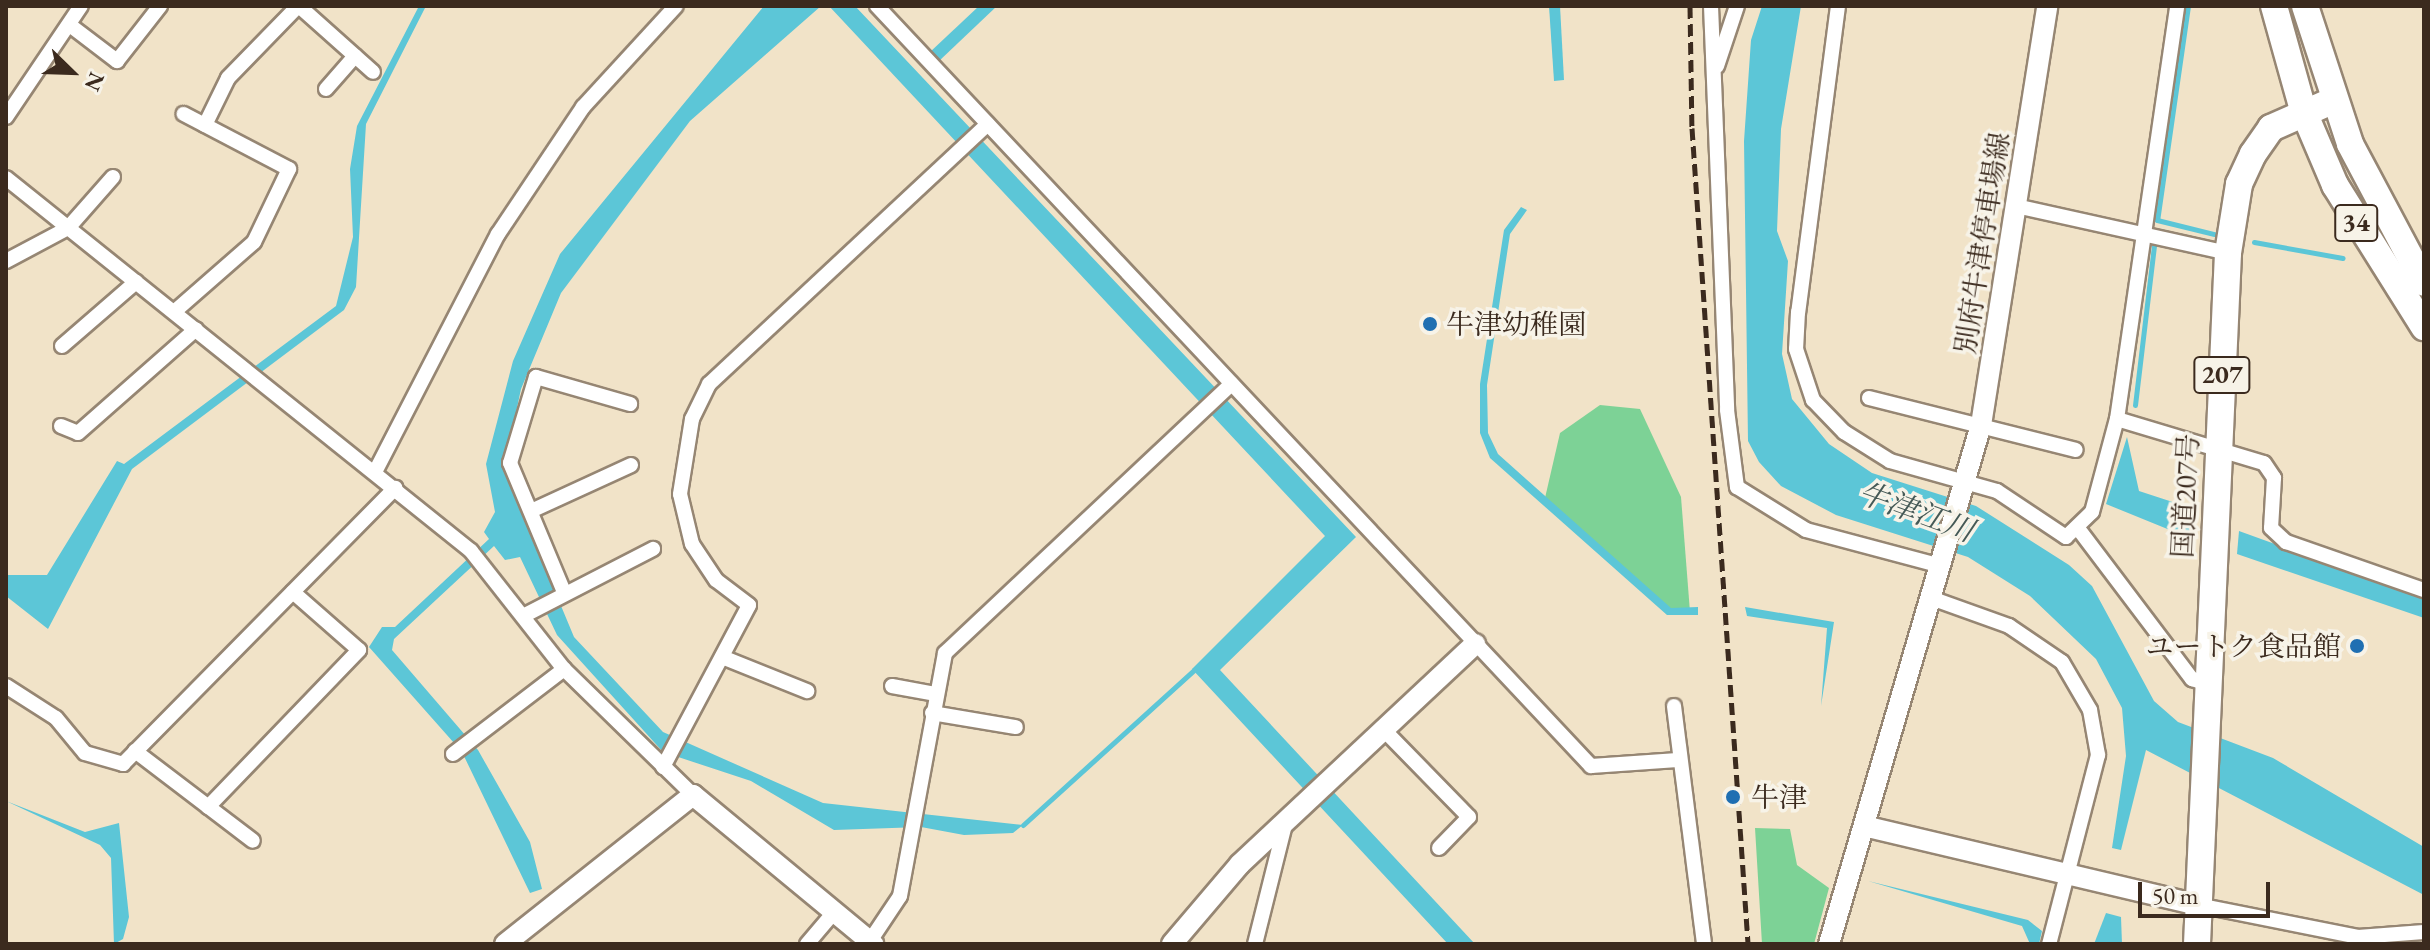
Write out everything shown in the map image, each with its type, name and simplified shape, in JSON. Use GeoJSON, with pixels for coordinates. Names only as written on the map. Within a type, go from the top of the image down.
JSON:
{"type":"FeatureCollection","features":[{"type":"Feature","properties":{"kind":"highway","name":"34"},"geometry":{"type":"LineString","coordinates":[[2274,6],[2303,110],[2372,252],[2424,327]]}},
{"type":"Feature","properties":{"kind":"highway","name":"34"},"geometry":{"type":"LineString","coordinates":[[2305,6],[2332,101],[2371,191],[2424,283]]}},
{"type":"Feature","properties":{"kind":"highway","name":"国道207号"},"geometry":{"type":"LineString","coordinates":[[2197,944],[2228,253],[2239,184],[2253,154],[2271,128],[2303,110],[2332,101]]}},
{"type":"Feature","properties":{"kind":"street"},"geometry":{"type":"LineString","coordinates":[[6,117],[71,26],[81,6]]}},
{"type":"Feature","properties":{"kind":"street"},"geometry":{"type":"LineString","coordinates":[[71,26],[117,61],[160,6]]}},
{"type":"Feature","properties":{"kind":"street"},"geometry":{"type":"LineString","coordinates":[[205,125],[228,78],[298,6],[373,72]]}},
{"type":"Feature","properties":{"kind":"street"},"geometry":{"type":"LineString","coordinates":[[375,472],[498,234],[583,107],[676,6]]}},
{"type":"Feature","properties":{"kind":"street"},"geometry":{"type":"LineString","coordinates":[[877,6],[1591,766],[1678,760]]}},
{"type":"Feature","properties":{"kind":"street"},"geometry":{"type":"LineString","coordinates":[[1711,6],[1716,66],[1727,410],[1737,487],[1806,530],[1942,562],[1829,944]]}},
{"type":"Feature","properties":{"kind":"street"},"geometry":{"type":"LineString","coordinates":[[1716,66],[1737,6]]}},
{"type":"Feature","properties":{"kind":"street"},"geometry":{"type":"LineString","coordinates":[[1838,6],[1798,312],[1802,373],[1813,400],[1844,432],[1890,461],[1965,483],[2066,537],[2080,531],[2092,512],[2117,419],[2177,6]]}},
{"type":"Feature","properties":{"kind":"street","name":"別府牛津停車場線"},"geometry":{"type":"LineString","coordinates":[[1942,562],[1981,425],[2047,6]]}},
{"type":"Feature","properties":{"kind":"street"},"geometry":{"type":"LineString","coordinates":[[326,89],[355,56]]}},
{"type":"Feature","properties":{"kind":"street"},"geometry":{"type":"LineString","coordinates":[[174,312],[254,242],[289,169],[184,114]]}},
{"type":"Feature","properties":{"kind":"street"},"geometry":{"type":"LineString","coordinates":[[663,767],[749,605],[716,580],[692,544],[680,494],[692,419],[709,384],[988,124]]}},
{"type":"Feature","properties":{"kind":"street"},"geometry":{"type":"LineString","coordinates":[[6,261],[68,228],[113,177]]}},
{"type":"Feature","properties":{"kind":"street"},"geometry":{"type":"LineString","coordinates":[[6,178],[471,551],[527,614],[564,669],[663,767],[872,943],[900,896],[913,807],[945,653],[1231,384]]}},
{"type":"Feature","properties":{"kind":"street"},"geometry":{"type":"LineString","coordinates":[[2016,206],[2146,232],[2228,253]]}},
{"type":"Feature","properties":{"kind":"street"},"geometry":{"type":"LineString","coordinates":[[62,346],[136,282]]}},
{"type":"Feature","properties":{"kind":"street"},"geometry":{"type":"LineString","coordinates":[[61,426],[78,433],[196,329]]}},
{"type":"Feature","properties":{"kind":"street"},"geometry":{"type":"LineString","coordinates":[[564,592],[510,463],[536,377],[630,404]]}},
{"type":"Feature","properties":{"kind":"street"},"geometry":{"type":"LineString","coordinates":[[1869,398],[2076,450]]}},
{"type":"Feature","properties":{"kind":"street"},"geometry":{"type":"LineString","coordinates":[[2117,419],[2219,445],[2264,463],[2274,478],[2271,528],[2286,542],[2424,590]]}},
{"type":"Feature","properties":{"kind":"street"},"geometry":{"type":"LineString","coordinates":[[531,511],[631,465]]}},
{"type":"Feature","properties":{"kind":"street"},"geometry":{"type":"LineString","coordinates":[[6,686],[56,718],[85,753],[123,764],[395,488]]}},
{"type":"Feature","properties":{"kind":"street"},"geometry":{"type":"LineString","coordinates":[[2080,531],[2192,679],[2208,691]]}},
{"type":"Feature","properties":{"kind":"street"},"geometry":{"type":"LineString","coordinates":[[527,614],[564,592],[653,549]]}},
{"type":"Feature","properties":{"kind":"street"},"geometry":{"type":"LineString","coordinates":[[208,807],[359,650],[293,592]]}},
{"type":"Feature","properties":{"kind":"street"},"geometry":{"type":"LineString","coordinates":[[1931,598],[2009,626],[2062,662],[2090,710],[2098,755],[2072,876],[2049,944]]}},
{"type":"Feature","properties":{"kind":"street"},"geometry":{"type":"LineString","coordinates":[[1176,942],[1287,821],[1475,644]]}},
{"type":"Feature","properties":{"kind":"street"},"geometry":{"type":"LineString","coordinates":[[722,657],[807,691]]}},
{"type":"Feature","properties":{"kind":"street"},"geometry":{"type":"LineString","coordinates":[[453,754],[564,669]]}},
{"type":"Feature","properties":{"kind":"street"},"geometry":{"type":"LineString","coordinates":[[892,686],[936,694]]}},
{"type":"Feature","properties":{"kind":"street"},"geometry":{"type":"LineString","coordinates":[[1674,706],[1678,760],[1704,944]]}},
{"type":"Feature","properties":{"kind":"street"},"geometry":{"type":"LineString","coordinates":[[932,713],[1016,727]]}},
{"type":"Feature","properties":{"kind":"street"},"geometry":{"type":"LineString","coordinates":[[1385,731],[1469,817],[1439,848]]}},
{"type":"Feature","properties":{"kind":"street"},"geometry":{"type":"LineString","coordinates":[[135,751],[253,841]]}},
{"type":"Feature","properties":{"kind":"street"},"geometry":{"type":"LineString","coordinates":[[505,944],[693,795]]}},
{"type":"Feature","properties":{"kind":"street"},"geometry":{"type":"LineString","coordinates":[[1255,944],[1287,821]]}},
{"type":"Feature","properties":{"kind":"street"},"geometry":{"type":"LineString","coordinates":[[1864,826],[2198,905],[2358,937],[2424,932]]}},
{"type":"Feature","properties":{"kind":"street"},"geometry":{"type":"LineString","coordinates":[[807,944],[835,911]]}},
{"type":"Feature","properties":{"kind":"green space"},"geometry":{"type":"Polygon","coordinates":[[[1600,405],[1640,409],[1681,497],[1690,612],[1670,612],[1545,498],[1560,433],[1600,405]]]}},
{"type":"Feature","properties":{"kind":"green space"},"geometry":{"type":"Polygon","coordinates":[[[1755,828],[1790,829],[1797,865],[1829,888],[1814,944],[1762,944],[1755,828]]]}},
{"type":"Feature","properties":{"kind":"water"},"geometry":{"type":"Polygon","coordinates":[[[419,6],[426,6],[366,124],[356,287],[344,310],[132,469],[48,629],[6,596],[6,575],[47,575],[117,461],[124,464],[336,306],[353,237],[350,169],[357,126],[419,6]]]}},
{"type":"Feature","properties":{"kind":"water"},"geometry":{"type":"Polygon","coordinates":[[[764,6],[821,6],[690,121],[561,293],[521,389],[504,469],[574,637],[663,732],[823,803],[1023,825],[1013,833],[964,835],[921,827],[834,830],[751,781],[663,752],[557,635],[520,557],[505,560],[494,546],[394,639],[392,650],[478,750],[530,842],[542,889],[530,893],[462,752],[369,647],[382,627],[395,627],[489,539],[484,532],[495,512],[486,464],[513,361],[560,254],[764,6]]]}},
{"type":"Feature","properties":{"kind":"water"},"geometry":{"type":"Polygon","coordinates":[[[829,6],[855,6],[1356,537],[1220,670],[1475,944],[1448,944],[1192,669],[1325,536],[829,6]]]}},
{"type":"Feature","properties":{"kind":"water"},"geometry":{"type":"Polygon","coordinates":[[[979,6],[997,6],[938,62],[929,53],[979,6]]]}},
{"type":"Feature","properties":{"kind":"water"},"geometry":{"type":"Polygon","coordinates":[[[1549,6],[1560,6],[1564,80],[1554,81],[1549,6]]]}},
{"type":"Feature","properties":{"kind":"water","name":"牛津江川"},"geometry":{"type":"Polygon","coordinates":[[[1762,6],[1801,6],[1781,129],[1777,231],[1788,261],[1782,354],[1792,399],[1829,444],[1872,473],[1976,506],[2069,565],[2092,586],[2154,701],[2178,722],[2273,758],[2424,847],[2424,895],[2146,750],[2121,850],[2112,848],[2126,756],[2122,708],[2096,659],[2030,596],[1968,557],[1836,515],[1781,486],[1759,462],[1748,441],[1744,141],[1751,40],[1762,6]]]}},
{"type":"Feature","properties":{"kind":"water"},"geometry":{"type":"Polygon","coordinates":[[[1521,207],[1527,210],[1510,234],[1487,385],[1488,433],[1498,454],[1671,608],[1698,607],[1698,615],[1667,615],[1490,458],[1480,433],[1480,384],[1504,230],[1521,207]]]}},
{"type":"Feature","properties":{"kind":"water"},"geometry":{"type":"Polygon","coordinates":[[[2127,437],[2139,491],[2194,509],[2192,539],[2106,504],[2127,437]]]}},
{"type":"Feature","properties":{"kind":"water"},"geometry":{"type":"Polygon","coordinates":[[[2239,531],[2424,598],[2424,618],[2237,554],[2239,531]]]}},
{"type":"Feature","properties":{"kind":"water"},"geometry":{"type":"Polygon","coordinates":[[[1745,607],[1834,622],[1821,706],[1827,628],[1747,616],[1745,607]]]}},
{"type":"Feature","properties":{"kind":"water"},"geometry":{"type":"Polygon","coordinates":[[[6,801],[85,832],[119,823],[129,917],[123,939],[114,944],[111,858],[100,845],[6,801]]]}},
{"type":"Feature","properties":{"kind":"water"},"geometry":{"type":"Polygon","coordinates":[[[1868,881],[2028,920],[2042,931],[2039,944],[2030,944],[2022,926],[1868,881]]]}},
{"type":"Feature","properties":{"kind":"water"},"geometry":{"type":"Polygon","coordinates":[[[2106,913],[2121,917],[2122,944],[2094,944],[2106,913]]]}},
{"type":"Feature","properties":{"kind":"waterway"},"geometry":{"type":"LineString","coordinates":[[2188,6],[2157,220],[2214,234]]}},
{"type":"Feature","properties":{"kind":"waterway"},"geometry":{"type":"LineString","coordinates":[[2254,242],[2343,258]]}},
{"type":"Feature","properties":{"kind":"waterway"},"geometry":{"type":"LineString","coordinates":[[2135,405],[2154,245]]}},
{"type":"Feature","properties":{"kind":"waterway"},"geometry":{"type":"LineString","coordinates":[[1023,825],[1194,670]]}},
{"type":"Feature","properties":{"kind":"railway"},"geometry":{"type":"LineString","coordinates":[[1690,6],[1692,128],[1748,944]]}},
{"type":"Feature","properties":{"kind":"place","name":"牛津幼稚園"},"geometry":{"type":"Point","coordinates":[1430,324]}},
{"type":"Feature","properties":{"kind":"place","name":"ユートク食品館"},"geometry":{"type":"Point","coordinates":[2357,646]}},
{"type":"Feature","properties":{"kind":"place","name":"牛津"},"geometry":{"type":"Point","coordinates":[1733,797]}}]}
